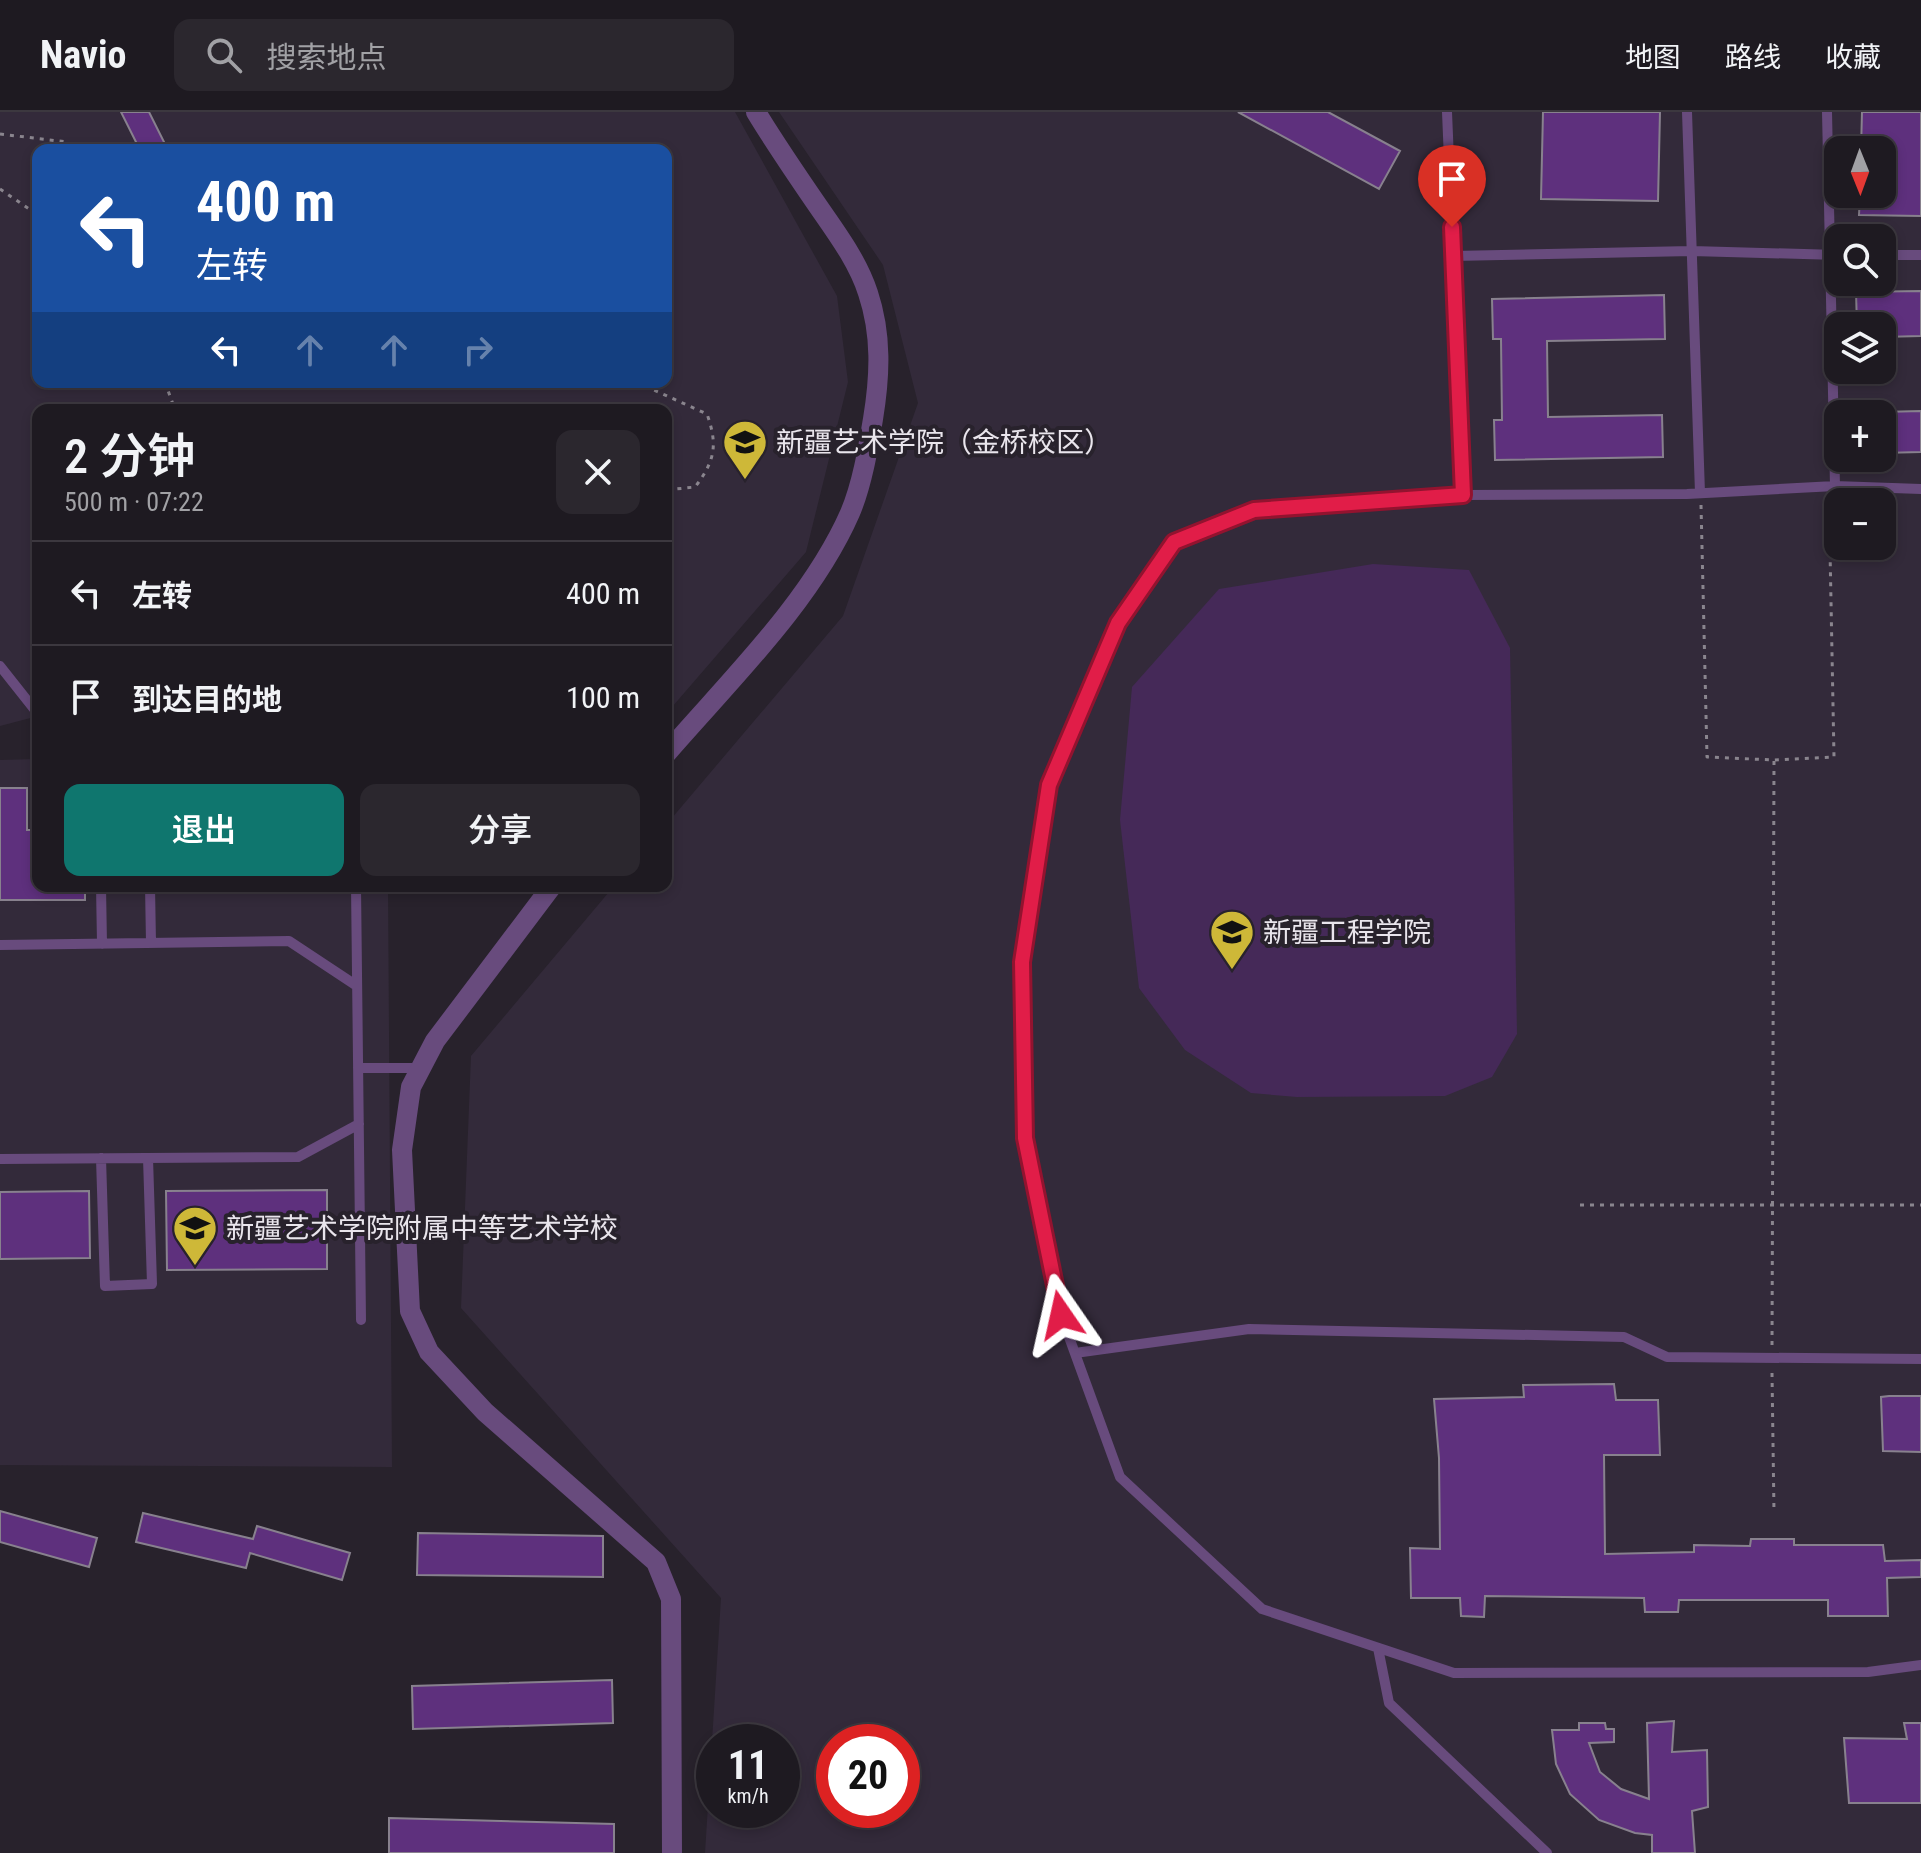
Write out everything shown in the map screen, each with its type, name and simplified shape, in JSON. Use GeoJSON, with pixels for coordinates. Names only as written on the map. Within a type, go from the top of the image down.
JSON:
{"type":"FeatureCollection","features":[{"type":"Feature","properties":{"kind":"street"},"geometry":{"type":"LineString","coordinates":[[672,747],[796,603],[828,557],[851,510],[871,436],[880,379],[879,343],[868,292],[846,247],[756,112]]}},
{"type":"Feature","properties":{"kind":"street"},"geometry":{"type":"LineString","coordinates":[[547,892],[435,1041],[411,1087],[402,1150],[410,1311],[429,1352],[485,1412],[656,1562],[671,1599],[672,1853]]}},
{"type":"Feature","properties":{"kind":"lane"},"geometry":{"type":"LineString","coordinates":[[1447,112],[1463,495]]}},
{"type":"Feature","properties":{"kind":"lane"},"geometry":{"type":"LineString","coordinates":[[1687,112],[1700,493]]}},
{"type":"Feature","properties":{"kind":"lane"},"geometry":{"type":"LineString","coordinates":[[1827,112],[1832,224]]}},
{"type":"Feature","properties":{"kind":"lane"},"geometry":{"type":"LineString","coordinates":[[1453,256],[1692,251],[1824,255]]}},
{"type":"Feature","properties":{"kind":"lane"},"geometry":{"type":"LineString","coordinates":[[1896,255],[1921,255]]}},
{"type":"Feature","properties":{"kind":"lane"},"geometry":{"type":"LineString","coordinates":[[1832,486],[1834,296]]}},
{"type":"Feature","properties":{"kind":"lane"},"geometry":{"type":"LineString","coordinates":[[1921,489],[1832,486],[1687,494],[1463,495],[1254,510],[1174,542],[1118,623],[1049,785],[1022,962],[1025,1138],[1061,1315],[1120,1477],[1262,1609],[1454,1673],[1868,1672],[1921,1665]]}},
{"type":"Feature","properties":{"kind":"lane"},"geometry":{"type":"LineString","coordinates":[[0,666],[32,706]]}},
{"type":"Feature","properties":{"kind":"lane"},"geometry":{"type":"LineString","coordinates":[[101,892],[102,944]]}},
{"type":"Feature","properties":{"kind":"lane"},"geometry":{"type":"LineString","coordinates":[[150,892],[151,943]]}},
{"type":"Feature","properties":{"kind":"lane"},"geometry":{"type":"LineString","coordinates":[[356,892],[361,1320]]}},
{"type":"Feature","properties":{"kind":"lane"},"geometry":{"type":"LineString","coordinates":[[0,945],[289,941],[357,986]]}},
{"type":"Feature","properties":{"kind":"lane"},"geometry":{"type":"LineString","coordinates":[[358,1068],[421,1068]]}},
{"type":"Feature","properties":{"kind":"lane"},"geometry":{"type":"LineString","coordinates":[[0,1159],[298,1157],[359,1124]]}},
{"type":"Feature","properties":{"kind":"lane"},"geometry":{"type":"LineString","coordinates":[[101,1158],[105,1286],[152,1284],[148,1158]]}},
{"type":"Feature","properties":{"kind":"lane"},"geometry":{"type":"LineString","coordinates":[[1075,1353],[1249,1329],[1624,1337],[1667,1357],[1921,1359]]}},
{"type":"Feature","properties":{"kind":"lane"},"geometry":{"type":"LineString","coordinates":[[1378,1648],[1389,1703],[1547,1853]]}},
{"type":"Feature","properties":{"kind":"path"},"geometry":{"type":"LineString","coordinates":[[0,134],[69,144]]}},
{"type":"Feature","properties":{"kind":"path"},"geometry":{"type":"LineString","coordinates":[[0,189],[32,211]]}},
{"type":"Feature","properties":{"kind":"path"},"geometry":{"type":"LineString","coordinates":[[649,388],[707,414],[715,436],[710,467],[695,487],[672,489]]}},
{"type":"Feature","properties":{"kind":"path"},"geometry":{"type":"LineString","coordinates":[[1700,493],[1707,757],[1774,760],[1834,757],[1832,486]]}},
{"type":"Feature","properties":{"kind":"path"},"geometry":{"type":"LineString","coordinates":[[1774,760],[1774,1513]]}},
{"type":"Feature","properties":{"kind":"path"},"geometry":{"type":"LineString","coordinates":[[1580,1205],[1921,1205]]}},
{"type":"Feature","properties":{"kind":"shaded area","name":"新疆艺术学院（金桥校区）"},"geometry":{"type":"Polygon","coordinates":[[[0,112],[735,112],[837,296],[848,382],[806,552],[672,707],[672,404],[32,404],[32,718],[0,726],[0,112]]]}},
{"type":"Feature","properties":{"kind":"shaded area","name":"新疆工程学院"},"geometry":{"type":"Polygon","coordinates":[[[779,112],[1921,112],[1921,1853],[705,1853],[707,1828],[800,1828],[800,1724],[713,1724],[721,1598],[461,1308],[471,1056],[609,892],[672,892],[672,818],[843,616],[918,403],[883,265],[779,112]]]}},
{"type":"Feature","properties":{"kind":"shaded area"},"geometry":{"type":"Polygon","coordinates":[[[1373,564],[1469,570],[1510,648],[1517,1034],[1492,1077],[1445,1096],[1297,1097],[1251,1093],[1185,1050],[1139,988],[1120,820],[1132,687],[1219,589],[1373,564]]]}},
{"type":"Feature","properties":{"kind":"shaded area","name":"新疆艺术学院附属中等艺术学校"},"geometry":{"type":"Polygon","coordinates":[[[32,759],[32,892],[388,892],[392,1467],[0,1465],[0,760],[32,759]]]}},
{"type":"Feature","properties":{"kind":"building"},"geometry":{"type":"Polygon","coordinates":[[[121,112],[149,112],[165,144],[137,144],[121,112]]]}},
{"type":"Feature","properties":{"kind":"building"},"geometry":{"type":"Polygon","coordinates":[[[1238,112],[1328,112],[1400,151],[1379,189],[1238,112]]]}},
{"type":"Feature","properties":{"kind":"building"},"geometry":{"type":"Polygon","coordinates":[[[1543,112],[1660,112],[1658,201],[1541,199],[1543,112]]]}},
{"type":"Feature","properties":{"kind":"building"},"geometry":{"type":"Polygon","coordinates":[[[1862,112],[1921,112],[1921,216],[1859,215],[1859,208],[1896,208],[1896,136],[1861,136],[1862,112]]]}},
{"type":"Feature","properties":{"kind":"building"},"geometry":{"type":"Polygon","coordinates":[[[1896,291],[1921,291],[1921,336],[1896,337],[1896,312],[1857,312],[1856,296],[1896,296],[1896,291]]]}},
{"type":"Feature","properties":{"kind":"building"},"geometry":{"type":"Polygon","coordinates":[[[1664,295],[1665,339],[1547,341],[1548,417],[1662,415],[1663,457],[1495,460],[1494,420],[1502,420],[1501,339],[1493,339],[1492,299],[1664,295]]]}},
{"type":"Feature","properties":{"kind":"building"},"geometry":{"type":"Polygon","coordinates":[[[1921,411],[1921,452],[1896,453],[1896,412],[1921,411]]]}},
{"type":"Feature","properties":{"kind":"building"},"geometry":{"type":"Polygon","coordinates":[[[0,788],[27,788],[27,830],[32,830],[32,892],[85,892],[85,900],[0,900],[0,788]]]}},
{"type":"Feature","properties":{"kind":"building"},"geometry":{"type":"Polygon","coordinates":[[[327,1190],[327,1269],[167,1270],[166,1191],[327,1190]]]}},
{"type":"Feature","properties":{"kind":"building"},"geometry":{"type":"Polygon","coordinates":[[[89,1191],[90,1258],[0,1259],[0,1192],[89,1191]]]}},
{"type":"Feature","properties":{"kind":"building"},"geometry":{"type":"Polygon","coordinates":[[[1614,1384],[1616,1400],[1658,1400],[1660,1455],[1604,1455],[1605,1554],[1694,1552],[1694,1545],[1750,1546],[1751,1539],[1794,1539],[1794,1545],[1883,1545],[1885,1561],[1921,1560],[1921,1577],[1887,1578],[1888,1616],[1828,1616],[1828,1600],[1679,1600],[1678,1612],[1645,1612],[1644,1598],[1485,1596],[1484,1617],[1461,1616],[1460,1598],[1411,1598],[1410,1548],[1440,1549],[1439,1458],[1434,1399],[1524,1397],[1523,1385],[1614,1384]]]}},
{"type":"Feature","properties":{"kind":"building"},"geometry":{"type":"Polygon","coordinates":[[[1921,1396],[1921,1452],[1883,1451],[1881,1397],[1921,1396]]]}},
{"type":"Feature","properties":{"kind":"building"},"geometry":{"type":"Polygon","coordinates":[[[0,1511],[97,1538],[89,1567],[0,1542],[0,1511]]]}},
{"type":"Feature","properties":{"kind":"building"},"geometry":{"type":"Polygon","coordinates":[[[143,1513],[253,1539],[257,1526],[350,1553],[342,1580],[250,1553],[246,1568],[136,1542],[143,1513]]]}},
{"type":"Feature","properties":{"kind":"building"},"geometry":{"type":"Polygon","coordinates":[[[418,1533],[603,1536],[603,1577],[417,1575],[418,1533]]]}},
{"type":"Feature","properties":{"kind":"building"},"geometry":{"type":"Polygon","coordinates":[[[612,1680],[613,1723],[413,1729],[412,1686],[612,1680]]]}},
{"type":"Feature","properties":{"kind":"building"},"geometry":{"type":"Polygon","coordinates":[[[1674,1721],[1672,1752],[1707,1750],[1708,1807],[1692,1811],[1695,1853],[1652,1853],[1652,1835],[1635,1833],[1599,1820],[1570,1794],[1556,1764],[1552,1730],[1579,1730],[1579,1723],[1605,1723],[1606,1729],[1614,1729],[1614,1742],[1589,1743],[1600,1772],[1621,1789],[1649,1799],[1647,1723],[1674,1721]]]}},
{"type":"Feature","properties":{"kind":"building"},"geometry":{"type":"Polygon","coordinates":[[[1904,1723],[1921,1723],[1921,1803],[1849,1803],[1844,1738],[1907,1739],[1904,1723]]]}},
{"type":"Feature","properties":{"kind":"building"},"geometry":{"type":"Polygon","coordinates":[[[389,1818],[614,1824],[614,1853],[389,1853],[389,1818]]]}},
{"type":"Feature","properties":{"kind":"place","name":"新疆艺术学院（金桥校区）"},"geometry":{"type":"Point","coordinates":[745,481]}},
{"type":"Feature","properties":{"kind":"place","name":"新疆工程学院"},"geometry":{"type":"Point","coordinates":[1232,971]}},
{"type":"Feature","properties":{"kind":"place","name":"新疆艺术学院附属中等艺术学校"},"geometry":{"type":"Point","coordinates":[195,1267]}},
{"type":"Feature","properties":{"kind":"route"},"geometry":{"type":"LineString","coordinates":[[1061,1315],[1025,1138],[1022,962],[1049,785],[1118,623],[1174,542],[1254,510],[1463,495],[1452,227]]}}]}
